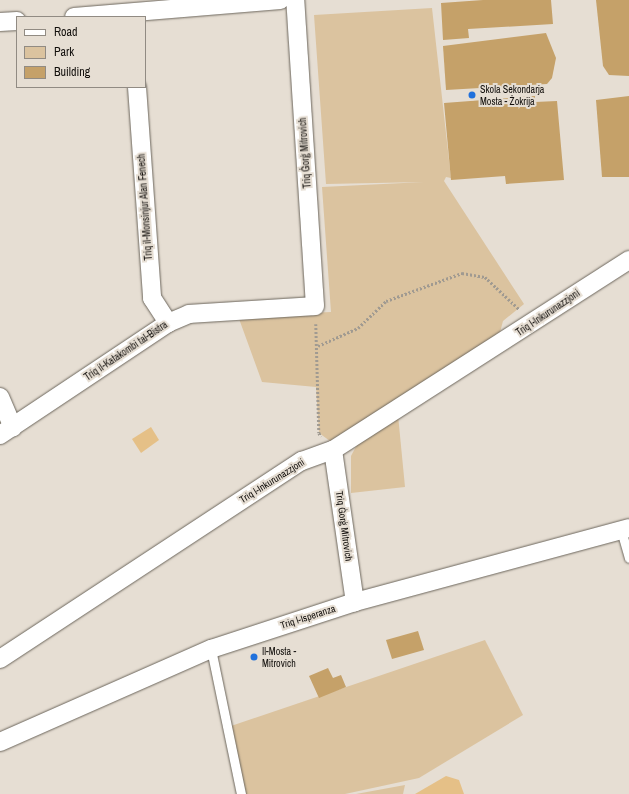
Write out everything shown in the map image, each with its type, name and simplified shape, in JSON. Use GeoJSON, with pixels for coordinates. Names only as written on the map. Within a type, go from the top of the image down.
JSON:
{"type":"FeatureCollection","features":[{"type":"Feature","properties":{"kind":"street"},"geometry":{"type":"LineString","coordinates":[[102,16],[131,15],[280,0]]}},
{"type":"Feature","properties":{"kind":"street","name":"Triq Ġorġ Mitrovich"},"geometry":{"type":"LineString","coordinates":[[295,0],[315,306]]}},
{"type":"Feature","properties":{"kind":"street"},"geometry":{"type":"LineString","coordinates":[[0,22],[16,21]]}},
{"type":"Feature","properties":{"kind":"street","name":"Triq il-Monsinjur Alan Fenech"},"geometry":{"type":"LineString","coordinates":[[137,88],[152,298],[168,322]]}},
{"type":"Feature","properties":{"kind":"street","name":"Triq l-Inkurunazzjoni"},"geometry":{"type":"LineString","coordinates":[[0,659],[302,460],[333,450],[629,260]]}},
{"type":"Feature","properties":{"kind":"street","name":"Triq il-Katakombi tal-Bistra"},"geometry":{"type":"LineString","coordinates":[[6,431],[168,322],[189,314],[315,306]]}},
{"type":"Feature","properties":{"kind":"street"},"geometry":{"type":"LineString","coordinates":[[0,397],[6,431]]}},
{"type":"Feature","properties":{"kind":"street","name":"Triq Ġorġ Mitrovich"},"geometry":{"type":"LineString","coordinates":[[333,450],[355,602]]}},
{"type":"Feature","properties":{"kind":"street","name":"Triq l-Isperanza"},"geometry":{"type":"LineString","coordinates":[[0,742],[211,649],[355,602],[625,529]]}},
{"type":"Feature","properties":{"kind":"lane"},"geometry":{"type":"LineString","coordinates":[[625,529],[629,558]]}},
{"type":"Feature","properties":{"kind":"lane"},"geometry":{"type":"LineString","coordinates":[[211,649],[241,794]]}},
{"type":"Feature","properties":{"kind":"path"},"geometry":{"type":"LineString","coordinates":[[318,346],[358,328],[386,302],[462,274],[485,277],[533,321]]}},
{"type":"Feature","properties":{"kind":"path"},"geometry":{"type":"LineString","coordinates":[[315,306],[318,346],[319,433],[333,450]]}},
{"type":"Feature","properties":{"kind":"green space"},"geometry":{"type":"Polygon","coordinates":[[[432,8],[451,178],[446,177],[444,181],[524,304],[503,321],[499,336],[330,441],[319,433],[316,387],[262,382],[238,316],[331,312],[322,187],[424,182],[326,184],[314,15],[432,8]]]}},
{"type":"Feature","properties":{"kind":"green space"},"geometry":{"type":"Polygon","coordinates":[[[398,415],[405,487],[351,493],[351,456],[361,437],[398,415]]]}},
{"type":"Feature","properties":{"kind":"green space"},"geometry":{"type":"Polygon","coordinates":[[[485,640],[523,715],[419,778],[345,794],[246,794],[231,726],[485,640]]]}},
{"type":"Feature","properties":{"kind":"green space"},"geometry":{"type":"Polygon","coordinates":[[[405,785],[403,794],[356,794],[405,785]]]}},
{"type":"Feature","properties":{"kind":"shaded area"},"geometry":{"type":"Polygon","coordinates":[[[151,427],[159,440],[141,453],[132,439],[151,427]]]}},
{"type":"Feature","properties":{"kind":"shaded area"},"geometry":{"type":"Polygon","coordinates":[[[446,776],[459,780],[464,794],[415,794],[446,776]]]}},
{"type":"Feature","properties":{"kind":"building"},"geometry":{"type":"Polygon","coordinates":[[[483,0],[551,0],[553,24],[468,29],[469,38],[443,40],[441,3],[483,0]]]}},
{"type":"Feature","properties":{"kind":"building"},"geometry":{"type":"Polygon","coordinates":[[[596,0],[629,0],[629,76],[609,75],[603,66],[596,0]]]}},
{"type":"Feature","properties":{"kind":"building"},"geometry":{"type":"Polygon","coordinates":[[[546,33],[556,58],[552,78],[547,84],[446,90],[443,46],[546,33]]]}},
{"type":"Feature","properties":{"kind":"building"},"geometry":{"type":"Polygon","coordinates":[[[535,96],[535,102],[557,101],[564,180],[506,184],[505,176],[451,180],[444,103],[535,96]]]}},
{"type":"Feature","properties":{"kind":"building"},"geometry":{"type":"Polygon","coordinates":[[[629,96],[629,177],[602,177],[596,100],[629,96]]]}},
{"type":"Feature","properties":{"kind":"building"},"geometry":{"type":"Polygon","coordinates":[[[418,631],[424,650],[392,659],[386,640],[418,631]]]}},
{"type":"Feature","properties":{"kind":"building"},"geometry":{"type":"Polygon","coordinates":[[[328,668],[333,678],[341,675],[346,687],[319,698],[309,676],[328,668]]]}},
{"type":"Feature","properties":{"kind":"place","name":"Skola Sekondarja Mosta - Żokrija"},"geometry":{"type":"Point","coordinates":[472,95]}},
{"type":"Feature","properties":{"kind":"place","name":"Il-Mosta - Mitrovich"},"geometry":{"type":"Point","coordinates":[254,657]}}]}
